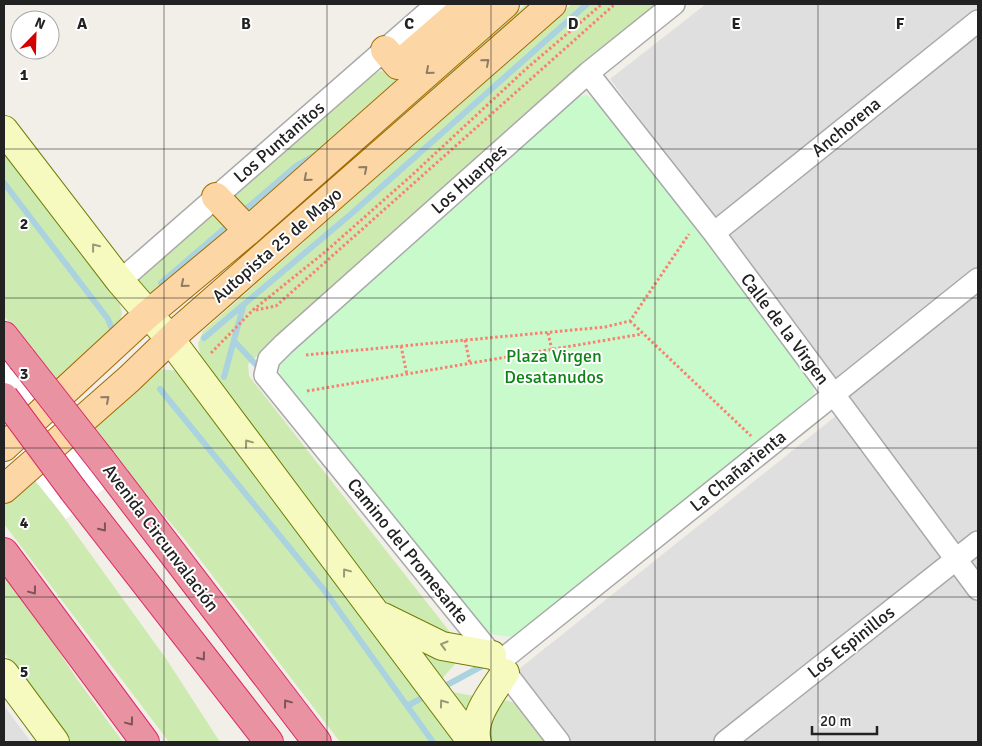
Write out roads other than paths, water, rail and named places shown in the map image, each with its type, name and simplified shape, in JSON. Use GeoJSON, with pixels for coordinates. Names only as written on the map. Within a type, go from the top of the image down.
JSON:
{"type":"FeatureCollection","features":[{"type":"Feature","properties":{"kind":"highway","name":"Avenida Circunvalación"},"geometry":{"type":"LineString","coordinates":[[4,336],[102,461],[316,742]]}},
{"type":"Feature","properties":{"kind":"highway"},"geometry":{"type":"LineString","coordinates":[[4,397],[73,490],[269,742]]}},
{"type":"Feature","properties":{"kind":"highway"},"geometry":{"type":"LineString","coordinates":[[4,552],[145,742]]}},
{"type":"Feature","properties":{"kind":"main road","name":"Autopista 25 de Mayo"},"geometry":{"type":"LineString","coordinates":[[4,489],[129,379],[170,340],[552,4]]}},
{"type":"Feature","properties":{"kind":"main road"},"geometry":{"type":"LineString","coordinates":[[385,50],[398,65],[463,9],[476,6],[503,6]]}},
{"type":"Feature","properties":{"kind":"main road","name":"Autopista 25 de Mayo"},"geometry":{"type":"LineString","coordinates":[[4,447],[147,315],[248,230],[503,6]]}},
{"type":"Feature","properties":{"kind":"main road"},"geometry":{"type":"LineString","coordinates":[[216,197],[248,230]]}},
{"type":"Feature","properties":{"kind":"street","name":"Los Puntanitos"},"geometry":{"type":"LineString","coordinates":[[120,281],[437,4]]}},
{"type":"Feature","properties":{"kind":"street","name":"Los Huarpes"},"geometry":{"type":"LineString","coordinates":[[269,359],[588,73],[674,4]]}},
{"type":"Feature","properties":{"kind":"street","name":"Anchorena"},"geometry":{"type":"LineString","coordinates":[[705,237],[978,21]]}},
{"type":"Feature","properties":{"kind":"street","name":"Calle de la Virgen"},"geometry":{"type":"LineString","coordinates":[[588,73],[705,237],[833,395],[978,589]]}},
{"type":"Feature","properties":{"kind":"street"},"geometry":{"type":"LineString","coordinates":[[4,130],[120,281],[170,340],[472,742]]}},
{"type":"Feature","properties":{"kind":"street","name":"La Chañarienta"},"geometry":{"type":"LineString","coordinates":[[498,664],[978,279]]}},
{"type":"Feature","properties":{"kind":"street","name":"Camino del Promesante"},"geometry":{"type":"LineString","coordinates":[[269,359],[265,374],[559,742]]}},
{"type":"Feature","properties":{"kind":"street","name":"Los Espinillos"},"geometry":{"type":"LineString","coordinates":[[724,742],[978,542]]}},
{"type":"Feature","properties":{"kind":"street"},"geometry":{"type":"LineString","coordinates":[[378,615],[442,646],[498,664],[476,728],[477,742]]}},
{"type":"Feature","properties":{"kind":"street"},"geometry":{"type":"LineString","coordinates":[[4,673],[55,742]]}},
{"type":"Feature","properties":{"kind":"waterway"},"geometry":{"type":"LineString","coordinates":[[204,338],[351,214],[587,4]]}},
{"type":"Feature","properties":{"kind":"waterway"},"geometry":{"type":"LineString","coordinates":[[246,209],[296,166],[315,155]]}},
{"type":"Feature","properties":{"kind":"waterway"},"geometry":{"type":"LineString","coordinates":[[4,183],[108,319],[111,327]]}},
{"type":"Feature","properties":{"kind":"waterway"},"geometry":{"type":"LineString","coordinates":[[161,283],[225,228]]}},
{"type":"Feature","properties":{"kind":"waterway"},"geometry":{"type":"LineString","coordinates":[[224,377],[243,307]]}},
{"type":"Feature","properties":{"kind":"waterway"},"geometry":{"type":"LineString","coordinates":[[234,341],[261,370]]}},
{"type":"Feature","properties":{"kind":"waterway"},"geometry":{"type":"LineString","coordinates":[[160,389],[324,590],[433,742]]}},
{"type":"Feature","properties":{"kind":"waterway"},"geometry":{"type":"LineString","coordinates":[[447,685],[482,666]]}},
{"type":"Feature","properties":{"kind":"waterway"},"geometry":{"type":"LineString","coordinates":[[407,706],[422,698]]}},
{"type":"Feature","properties":{"kind":"park label","name":"Plaza Virgen Desatanudos"},"geometry":{"type":"Point","coordinates":[554,366]}}]}
